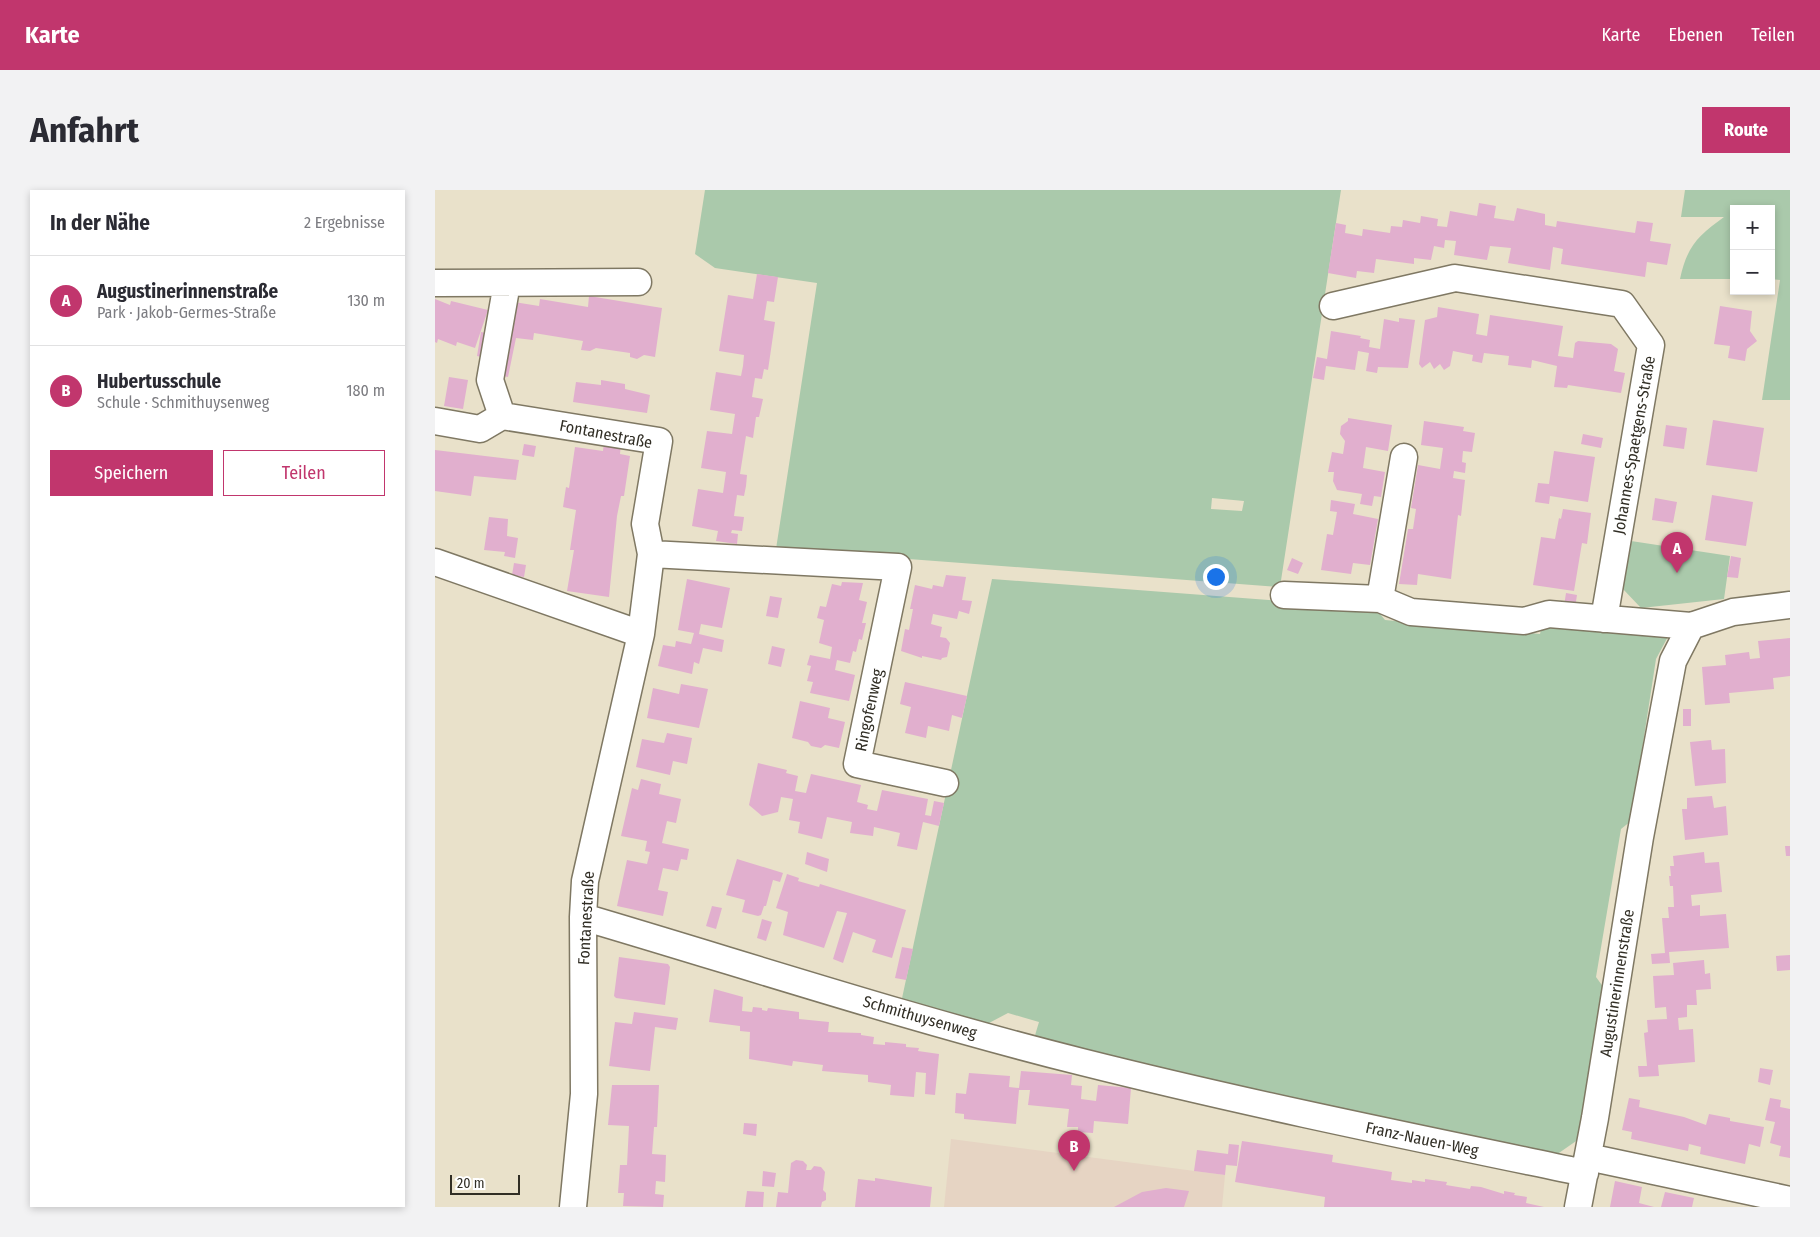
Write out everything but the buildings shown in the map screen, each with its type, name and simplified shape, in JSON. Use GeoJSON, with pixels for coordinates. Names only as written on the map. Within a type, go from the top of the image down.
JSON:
{"type":"FeatureCollection","features":[{"type":"Feature","properties":{"kind":"street","name":"Johannes-Spaetgens-Straße"},"geometry":{"type":"LineString","coordinates":[[1333,306],[1455,278],[1622,304],[1651,345],[1604,619]]}},
{"type":"Feature","properties":{"kind":"street"},"geometry":{"type":"LineString","coordinates":[[435,283],[638,282]]}},
{"type":"Feature","properties":{"kind":"street"},"geometry":{"type":"LineString","coordinates":[[435,421],[480,429],[502,416],[490,380],[507,283]]}},
{"type":"Feature","properties":{"kind":"street","name":"Fontanestraße"},"geometry":{"type":"LineString","coordinates":[[502,416],[659,441],[645,524],[651,554],[641,634],[585,881],[583,917],[584,1094],[573,1207]]}},
{"type":"Feature","properties":{"kind":"street"},"geometry":{"type":"LineString","coordinates":[[1380,599],[1404,457]]}},
{"type":"Feature","properties":{"kind":"street","name":"Ringofenweg"},"geometry":{"type":"LineString","coordinates":[[651,554],[898,567],[857,764],[945,783]]}},
{"type":"Feature","properties":{"kind":"street"},"geometry":{"type":"LineString","coordinates":[[435,562],[641,634]]}},
{"type":"Feature","properties":{"kind":"street"},"geometry":{"type":"LineString","coordinates":[[1284,595],[1380,599],[1411,612],[1524,621],[1549,614],[1691,626],[1733,612],[1790,605]]}},
{"type":"Feature","properties":{"kind":"street","name":"Augustinerinnenstraße"},"geometry":{"type":"LineString","coordinates":[[1578,1207],[1587,1165],[1640,837],[1673,661],[1691,626]]}},
{"type":"Feature","properties":{"kind":"street","name":"Schmithuysenweg"},"geometry":{"type":"LineString","coordinates":[[583,917],[1080,1062],[1260,1103]]}},
{"type":"Feature","properties":{"kind":"street","name":"Franz-Nauen-Weg"},"geometry":{"type":"LineString","coordinates":[[1260,1103],[1587,1165],[1790,1200]]}},
{"type":"Feature","properties":{"kind":"shaded area"},"geometry":{"type":"Polygon","coordinates":[[[951,1139],[1225,1175],[1222,1207],[944,1207],[951,1139]]]}},
{"type":"Feature","properties":{"kind":"green space"},"geometry":{"type":"Polygon","coordinates":[[[705,190],[1341,190],[1280,587],[776,549],[817,283],[715,268],[695,254],[705,190]],[[1212,498],[1211,509],[1242,511],[1244,501],[1212,498]]]}},
{"type":"Feature","properties":{"kind":"green space"},"geometry":{"type":"Polygon","coordinates":[[[1685,190],[1790,190],[1790,400],[1762,400],[1780,280],[1775,279],[1775,205],[1730,205],[1730,279],[1680,279],[1690,250],[1700,236],[1724,217],[1681,217],[1685,190]]]}},
{"type":"Feature","properties":{"kind":"green space"},"geometry":{"type":"Polygon","coordinates":[[[1631,541],[1730,556],[1724,599],[1641,608],[1623,589],[1631,541]]]}},
{"type":"Feature","properties":{"kind":"green space"},"geometry":{"type":"Polygon","coordinates":[[[992,579],[1375,608],[1385,620],[1540,634],[1543,621],[1671,631],[1656,659],[1631,821],[1621,829],[1596,977],[1604,988],[1579,1139],[1556,1155],[1033,1042],[1039,1022],[1008,1013],[989,1023],[987,1028],[901,1003],[992,579]]]}},
{"type":"Feature","properties":{"kind":"place","name":"Augustinerinnenstraße"},"geometry":{"type":"Point","coordinates":[1677,573]}},
{"type":"Feature","properties":{"kind":"place","name":"Hubertusschule"},"geometry":{"type":"Point","coordinates":[1074,1171]}}]}
